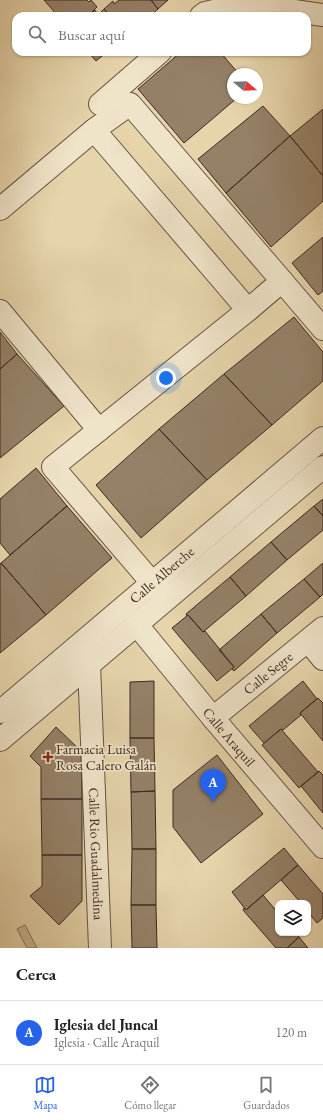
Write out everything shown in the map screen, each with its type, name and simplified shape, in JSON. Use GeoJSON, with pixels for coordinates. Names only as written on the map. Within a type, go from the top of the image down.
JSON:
{"type":"FeatureCollection","features":[{"type":"Feature","properties":{"kind":"street"},"geometry":{"type":"LineString","coordinates":[[209,12],[245,2],[305,12]]}},
{"type":"Feature","properties":{"kind":"street"},"geometry":{"type":"LineString","coordinates":[[311,13],[323,15]]}},
{"type":"Feature","properties":{"kind":"street"},"geometry":{"type":"LineString","coordinates":[[100,104],[155,56]]}},
{"type":"Feature","properties":{"kind":"street"},"geometry":{"type":"LineString","coordinates":[[0,209],[94,130],[130,104],[323,329]]}},
{"type":"Feature","properties":{"kind":"street"},"geometry":{"type":"LineString","coordinates":[[94,130],[248,310]]}},
{"type":"Feature","properties":{"kind":"street"},"geometry":{"type":"LineString","coordinates":[[166,599],[53,467],[282,281]]}},
{"type":"Feature","properties":{"kind":"street"},"geometry":{"type":"LineString","coordinates":[[0,311],[99,430]]}},
{"type":"Feature","properties":{"kind":"street","name":"Calle Alberche"},"geometry":{"type":"LineString","coordinates":[[0,712],[323,438]]}},
{"type":"Feature","properties":{"kind":"street","name":"Calle Alberche"},"geometry":{"type":"LineString","coordinates":[[0,740],[323,467]]}},
{"type":"Feature","properties":{"kind":"street","name":"Calle Araquil"},"geometry":{"type":"LineString","coordinates":[[137,624],[213,718],[323,847]]}},
{"type":"Feature","properties":{"kind":"street"},"geometry":{"type":"LineString","coordinates":[[315,635],[323,659]]}},
{"type":"Feature","properties":{"kind":"street","name":"Calle Segre"},"geometry":{"type":"LineString","coordinates":[[213,718],[315,635]]}},
{"type":"Feature","properties":{"kind":"street","name":"Calle Rio Guadalmedina"},"geometry":{"type":"LineString","coordinates":[[89,664],[100,948]]}},
{"type":"Feature","properties":{"kind":"shaded area"},"geometry":{"type":"Polygon","coordinates":[[[25,925],[37,948],[27,948],[17,929],[25,925]]]}},
{"type":"Feature","properties":{"kind":"building"},"geometry":{"type":"Polygon","coordinates":[[[44,0],[87,0],[89,2],[91,0],[97,7],[92,12],[54,12],[44,0]]]}},
{"type":"Feature","properties":{"kind":"building"},"geometry":{"type":"Polygon","coordinates":[[[119,0],[151,0],[158,9],[155,12],[107,12],[104,9],[113,1],[114,4],[119,0]]]}},
{"type":"Feature","properties":{"kind":"building"},"geometry":{"type":"Polygon","coordinates":[[[151,0],[168,0],[158,9],[151,0]]]}},
{"type":"Feature","properties":{"kind":"building"},"geometry":{"type":"Polygon","coordinates":[[[92,56],[102,56],[96,61],[92,56]]]}},
{"type":"Feature","properties":{"kind":"building"},"geometry":{"type":"Polygon","coordinates":[[[176,56],[223,56],[234,68],[227,68],[227,104],[230,104],[184,143],[138,89],[176,56]]]}},
{"type":"Feature","properties":{"kind":"building"},"geometry":{"type":"Polygon","coordinates":[[[263,106],[290,136],[226,193],[198,159],[263,106]]]}},
{"type":"Feature","properties":{"kind":"building"},"geometry":{"type":"Polygon","coordinates":[[[323,109],[323,176],[290,136],[323,109]]]}},
{"type":"Feature","properties":{"kind":"building"},"geometry":{"type":"Polygon","coordinates":[[[290,136],[323,176],[323,201],[271,247],[226,193],[290,136]]]}},
{"type":"Feature","properties":{"kind":"building"},"geometry":{"type":"Polygon","coordinates":[[[323,237],[323,291],[318,295],[292,263],[323,237]]]}},
{"type":"Feature","properties":{"kind":"building"},"geometry":{"type":"Polygon","coordinates":[[[294,317],[323,352],[323,381],[272,425],[224,374],[294,317]]]}},
{"type":"Feature","properties":{"kind":"building"},"geometry":{"type":"Polygon","coordinates":[[[0,332],[17,354],[0,369],[0,332]]]}},
{"type":"Feature","properties":{"kind":"building"},"geometry":{"type":"Polygon","coordinates":[[[17,354],[64,406],[0,458],[0,369],[17,354]]]}},
{"type":"Feature","properties":{"kind":"building"},"geometry":{"type":"Polygon","coordinates":[[[224,374],[272,425],[207,480],[159,429],[224,374]]]}},
{"type":"Feature","properties":{"kind":"building"},"geometry":{"type":"Polygon","coordinates":[[[159,429],[207,480],[141,538],[96,485],[159,429]]]}},
{"type":"Feature","properties":{"kind":"building"},"geometry":{"type":"Polygon","coordinates":[[[36,468],[67,506],[10,555],[0,543],[0,499],[36,468]]]}},
{"type":"Feature","properties":{"kind":"building"},"geometry":{"type":"Polygon","coordinates":[[[323,499],[323,516],[314,506],[323,499]]]}},
{"type":"Feature","properties":{"kind":"building"},"geometry":{"type":"Polygon","coordinates":[[[67,506],[112,558],[46,615],[1,563],[67,506]]]}},
{"type":"Feature","properties":{"kind":"building"},"geometry":{"type":"Polygon","coordinates":[[[314,506],[323,516],[323,530],[287,560],[271,542],[314,506]]]}},
{"type":"Feature","properties":{"kind":"building"},"geometry":{"type":"Polygon","coordinates":[[[271,542],[287,560],[246,596],[230,577],[271,542]]]}},
{"type":"Feature","properties":{"kind":"building"},"geometry":{"type":"Polygon","coordinates":[[[1,563],[46,615],[0,653],[0,564],[1,563]]]}},
{"type":"Feature","properties":{"kind":"building"},"geometry":{"type":"Polygon","coordinates":[[[323,563],[323,594],[320,597],[304,579],[323,563]]]}},
{"type":"Feature","properties":{"kind":"building"},"geometry":{"type":"Polygon","coordinates":[[[230,577],[246,596],[203,632],[186,614],[230,577]]]}},
{"type":"Feature","properties":{"kind":"building"},"geometry":{"type":"Polygon","coordinates":[[[304,579],[320,597],[277,633],[261,614],[304,579]]]}},
{"type":"Feature","properties":{"kind":"building"},"geometry":{"type":"Polygon","coordinates":[[[261,614],[277,633],[234,671],[232,669],[234,667],[219,650],[261,614]]]}},
{"type":"Feature","properties":{"kind":"building"},"geometry":{"type":"Polygon","coordinates":[[[188,615],[203,632],[205,631],[234,667],[217,681],[172,628],[188,615]]]}},
{"type":"Feature","properties":{"kind":"building"},"geometry":{"type":"Polygon","coordinates":[[[154,681],[154,738],[130,738],[130,682],[154,681]]]}},
{"type":"Feature","properties":{"kind":"building"},"geometry":{"type":"Polygon","coordinates":[[[303,681],[317,699],[283,730],[281,729],[264,743],[249,726],[303,681]]]}},
{"type":"Feature","properties":{"kind":"building"},"geometry":{"type":"Polygon","coordinates":[[[318,698],[323,703],[323,741],[300,713],[318,698]]]}},
{"type":"Feature","properties":{"kind":"building"},"geometry":{"type":"Polygon","coordinates":[[[56,727],[81,751],[82,799],[41,799],[41,767],[30,756],[56,727]]]}},
{"type":"Feature","properties":{"kind":"building"},"geometry":{"type":"Polygon","coordinates":[[[281,729],[318,772],[299,788],[262,745],[281,729]]]}},
{"type":"Feature","properties":{"kind":"building"},"geometry":{"type":"Polygon","coordinates":[[[130,738],[154,738],[155,791],[131,792],[130,738]]]}},
{"type":"Feature","properties":{"kind":"building"},"geometry":{"type":"Polygon","coordinates":[[[217,755],[263,814],[201,863],[173,827],[173,790],[217,755]]]}},
{"type":"Feature","properties":{"kind":"building"},"geometry":{"type":"Polygon","coordinates":[[[319,771],[323,775],[323,813],[301,786],[319,771]]]}},
{"type":"Feature","properties":{"kind":"building"},"geometry":{"type":"Polygon","coordinates":[[[155,791],[156,849],[132,849],[131,792],[155,791]]]}},
{"type":"Feature","properties":{"kind":"building"},"geometry":{"type":"Polygon","coordinates":[[[41,799],[82,799],[82,855],[42,855],[41,799]]]}},
{"type":"Feature","properties":{"kind":"building"},"geometry":{"type":"Polygon","coordinates":[[[284,848],[298,865],[246,910],[232,892],[284,848]]]}},
{"type":"Feature","properties":{"kind":"building"},"geometry":{"type":"Polygon","coordinates":[[[132,849],[156,849],[156,905],[131,905],[132,849]]]}},
{"type":"Feature","properties":{"kind":"building"},"geometry":{"type":"Polygon","coordinates":[[[42,855],[82,855],[82,901],[59,925],[30,896],[42,886],[42,855]]]}},
{"type":"Feature","properties":{"kind":"building"},"geometry":{"type":"Polygon","coordinates":[[[298,865],[323,894],[323,918],[317,923],[311,916],[311,900],[298,900],[281,880],[298,865]]]}},
{"type":"Feature","properties":{"kind":"building"},"geometry":{"type":"Polygon","coordinates":[[[263,895],[275,909],[275,936],[299,937],[287,948],[276,948],[243,910],[244,908],[246,910],[263,895]]]}},
{"type":"Feature","properties":{"kind":"building"},"geometry":{"type":"Polygon","coordinates":[[[131,905],[156,905],[157,948],[132,948],[131,905]]]}},
{"type":"Feature","properties":{"kind":"building"},"geometry":{"type":"Polygon","coordinates":[[[299,937],[308,948],[287,948],[299,937]]]}},
{"type":"Feature","properties":{"kind":"place","name":"Farmacia Luisa Rosa Calero Galán"},"geometry":{"type":"Point","coordinates":[48,757]}},
{"type":"Feature","properties":{"kind":"place","name":"Iglesia del Juncal"},"geometry":{"type":"Point","coordinates":[213,802]}}]}
